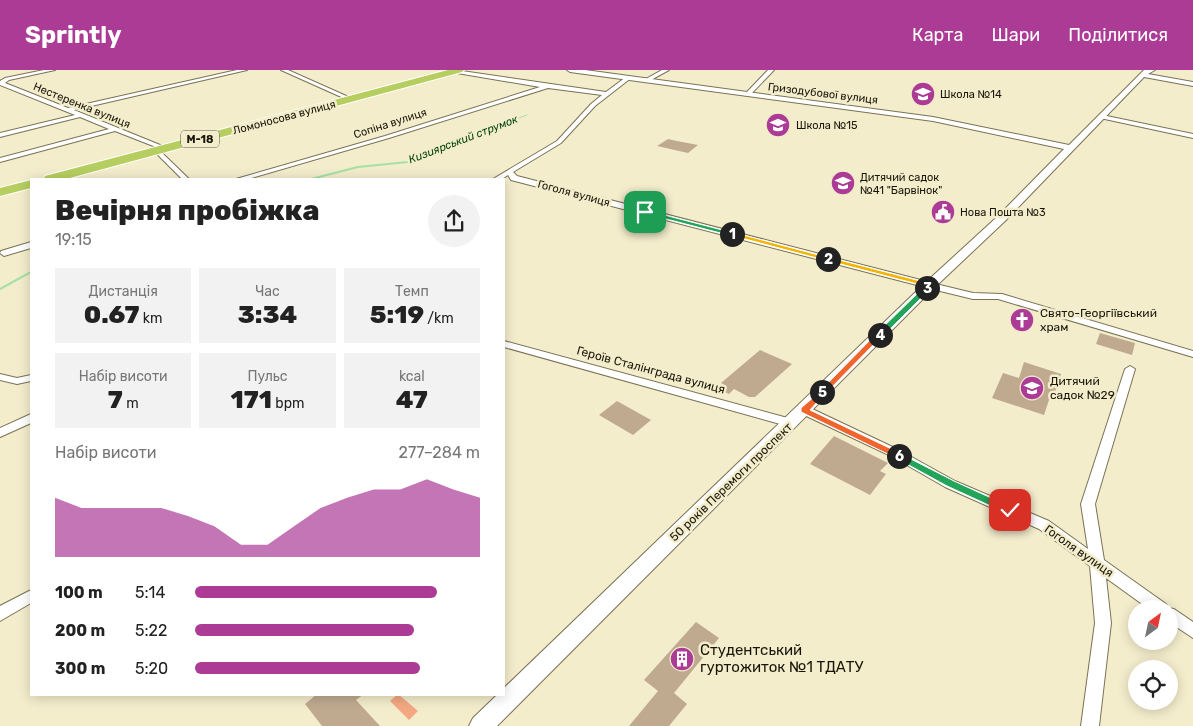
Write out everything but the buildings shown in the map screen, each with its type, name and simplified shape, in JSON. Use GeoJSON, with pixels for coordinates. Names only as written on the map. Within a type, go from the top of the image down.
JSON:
{"type":"FeatureCollection","features":[{"type":"Feature","properties":{"kind":"highway","name":"Ломоносова вулиця"},"geometry":{"type":"LineString","coordinates":[[54,178],[458,70]]}},
{"type":"Feature","properties":{"kind":"highway"},"geometry":{"type":"LineString","coordinates":[[0,192],[30,184]]}},
{"type":"Feature","properties":{"kind":"main road","name":"Гризодубової вулиця"},"geometry":{"type":"LineString","coordinates":[[570,70],[933,118],[1071,148]]}},
{"type":"Feature","properties":{"kind":"main road"},"geometry":{"type":"LineString","coordinates":[[1146,71],[1193,84]]}},
{"type":"Feature","properties":{"kind":"main road","name":"50 років Перемоги проспект"},"geometry":{"type":"LineString","coordinates":[[481,726],[930,286],[1001,219],[1146,71]]}},
{"type":"Feature","properties":{"kind":"street"},"geometry":{"type":"LineString","coordinates":[[7,79],[52,70]]}},
{"type":"Feature","properties":{"kind":"street"},"geometry":{"type":"LineString","coordinates":[[67,110],[244,70]]}},
{"type":"Feature","properties":{"kind":"street"},"geometry":{"type":"LineString","coordinates":[[284,70],[350,99]]}},
{"type":"Feature","properties":{"kind":"street"},"geometry":{"type":"LineString","coordinates":[[458,70],[606,94]]}},
{"type":"Feature","properties":{"kind":"street"},"geometry":{"type":"LineString","coordinates":[[647,80],[666,70]]}},
{"type":"Feature","properties":{"kind":"street"},"geometry":{"type":"LineString","coordinates":[[748,94],[771,70]]}},
{"type":"Feature","properties":{"kind":"street"},"geometry":{"type":"LineString","coordinates":[[498,178],[559,142],[580,118],[606,94],[628,78]]}},
{"type":"Feature","properties":{"kind":"street","name":"Нестеренка вулиця"},"geometry":{"type":"LineString","coordinates":[[7,79],[0,83],[115,129],[159,149],[185,178]]}},
{"type":"Feature","properties":{"kind":"street","name":"Сопіна вулиця"},"geometry":{"type":"LineString","coordinates":[[243,178],[387,137],[548,86]]}},
{"type":"Feature","properties":{"kind":"street"},"geometry":{"type":"LineString","coordinates":[[0,135],[81,115]]}},
{"type":"Feature","properties":{"kind":"street"},"geometry":{"type":"LineString","coordinates":[[1102,117],[1193,136]]}},
{"type":"Feature","properties":{"kind":"street"},"geometry":{"type":"LineString","coordinates":[[0,160],[115,129]]}},
{"type":"Feature","properties":{"kind":"street","name":"Гоголя вулиця"},"geometry":{"type":"LineString","coordinates":[[509,172],[514,178],[930,286],[973,296],[999,296],[1193,354]]}},
{"type":"Feature","properties":{"kind":"street"},"geometry":{"type":"LineString","coordinates":[[6,253],[30,245]]}},
{"type":"Feature","properties":{"kind":"street","name":"Героїв Сталінграда вулиця"},"geometry":{"type":"LineString","coordinates":[[505,344],[791,423]]}},
{"type":"Feature","properties":{"kind":"street"},"geometry":{"type":"LineString","coordinates":[[1090,726],[1103,623],[1088,498],[1130,369]]}},
{"type":"Feature","properties":{"kind":"street"},"geometry":{"type":"LineString","coordinates":[[0,377],[17,382],[30,378]]}},
{"type":"Feature","properties":{"kind":"street","name":"Гоголя вулиця"},"geometry":{"type":"LineString","coordinates":[[804,410],[895,453],[950,484],[1044,525],[1148,600]]}},
{"type":"Feature","properties":{"kind":"street"},"geometry":{"type":"LineString","coordinates":[[0,433],[30,418]]}},
{"type":"Feature","properties":{"kind":"street"},"geometry":{"type":"LineString","coordinates":[[0,614],[30,597]]}},
{"type":"Feature","properties":{"kind":"street"},"geometry":{"type":"LineString","coordinates":[[1178,620],[1193,631]]}},
{"type":"Feature","properties":{"kind":"shaded area"},"geometry":{"type":"Polygon","coordinates":[[[396,696],[400,696],[418,711],[409,720],[390,701],[396,696]]]}},
{"type":"Feature","properties":{"kind":"waterway","name":"Кизиярський струмок"},"geometry":{"type":"LineString","coordinates":[[449,147],[490,128],[527,115]]}},
{"type":"Feature","properties":{"kind":"waterway","name":"Кизиярський струмок"},"geometry":{"type":"LineString","coordinates":[[315,178],[358,167],[408,162],[452,146]]}},
{"type":"Feature","properties":{"kind":"waterway","name":"Кизиярський струмок"},"geometry":{"type":"LineString","coordinates":[[0,289],[30,273]]}},
{"type":"Feature","properties":{"kind":"place","name":"Школа №14"},"geometry":{"type":"Point","coordinates":[923,94]}},
{"type":"Feature","properties":{"kind":"place","name":"Школа №15"},"geometry":{"type":"Point","coordinates":[778,125]}},
{"type":"Feature","properties":{"kind":"place","name":"Дитячий садок №41 \"Барвінок\""},"geometry":{"type":"Point","coordinates":[843,183]}},
{"type":"Feature","properties":{"kind":"place","name":"Нова Пошта №3"},"geometry":{"type":"Point","coordinates":[943,212]}},
{"type":"Feature","properties":{"kind":"place","name":"Свято-Георгіївський храм"},"geometry":{"type":"Point","coordinates":[1022,320]}},
{"type":"Feature","properties":{"kind":"place","name":"Дитячий садок №29"},"geometry":{"type":"Point","coordinates":[1032,388]}},
{"type":"Feature","properties":{"kind":"place","name":"Студентський гуртожиток №1 ТДАТУ"},"geometry":{"type":"Point","coordinates":[682,659]}},
{"type":"Feature","properties":{"kind":"route"},"geometry":{"type":"LineString","coordinates":[[645,212],[930,286],[804,410],[895,453],[950,484],[1010,510]]}}]}
